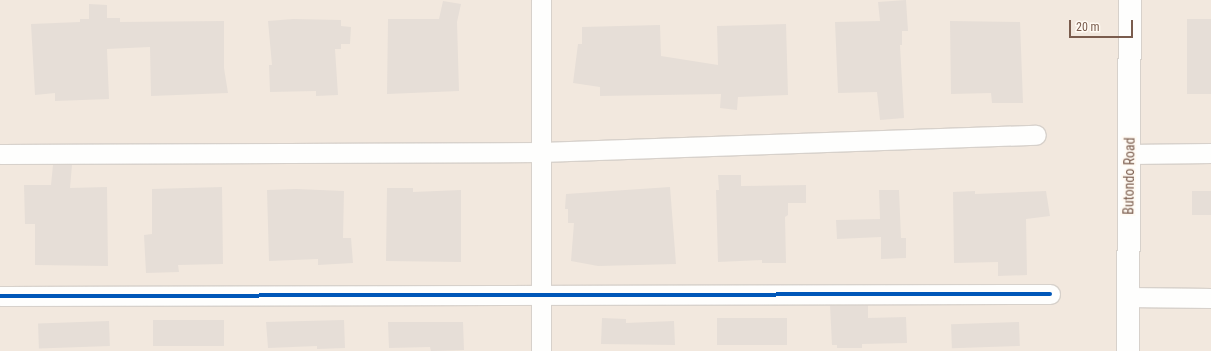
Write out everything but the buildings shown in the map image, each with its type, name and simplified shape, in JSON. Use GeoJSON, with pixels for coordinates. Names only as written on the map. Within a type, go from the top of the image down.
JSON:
{"type":"FeatureCollection","features":[{"type":"Feature","properties":{"kind":"street"},"geometry":{"type":"LineString","coordinates":[[540,0],[541,351]]}},
{"type":"Feature","properties":{"kind":"street","name":"Butondo Road"},"geometry":{"type":"LineString","coordinates":[[1128,351],[1130,0]]}},
{"type":"Feature","properties":{"kind":"street"},"geometry":{"type":"LineString","coordinates":[[0,154],[541,152],[1036,135]]}},
{"type":"Feature","properties":{"kind":"street"},"geometry":{"type":"LineString","coordinates":[[1129,154],[1211,153]]}},
{"type":"Feature","properties":{"kind":"street"},"geometry":{"type":"LineString","coordinates":[[0,296],[1050,294]]}},
{"type":"Feature","properties":{"kind":"street"},"geometry":{"type":"LineString","coordinates":[[1128,297],[1211,298]]}},
{"type":"Feature","properties":{"kind":"shaded area"},"geometry":{"type":"Polygon","coordinates":[[[0,0],[1211,0],[1211,351],[0,351],[0,0]]]}},
{"type":"Feature","properties":{"kind":"cycle path"},"geometry":{"type":"LineString","coordinates":[[0,296],[1050,294]]}}]}
